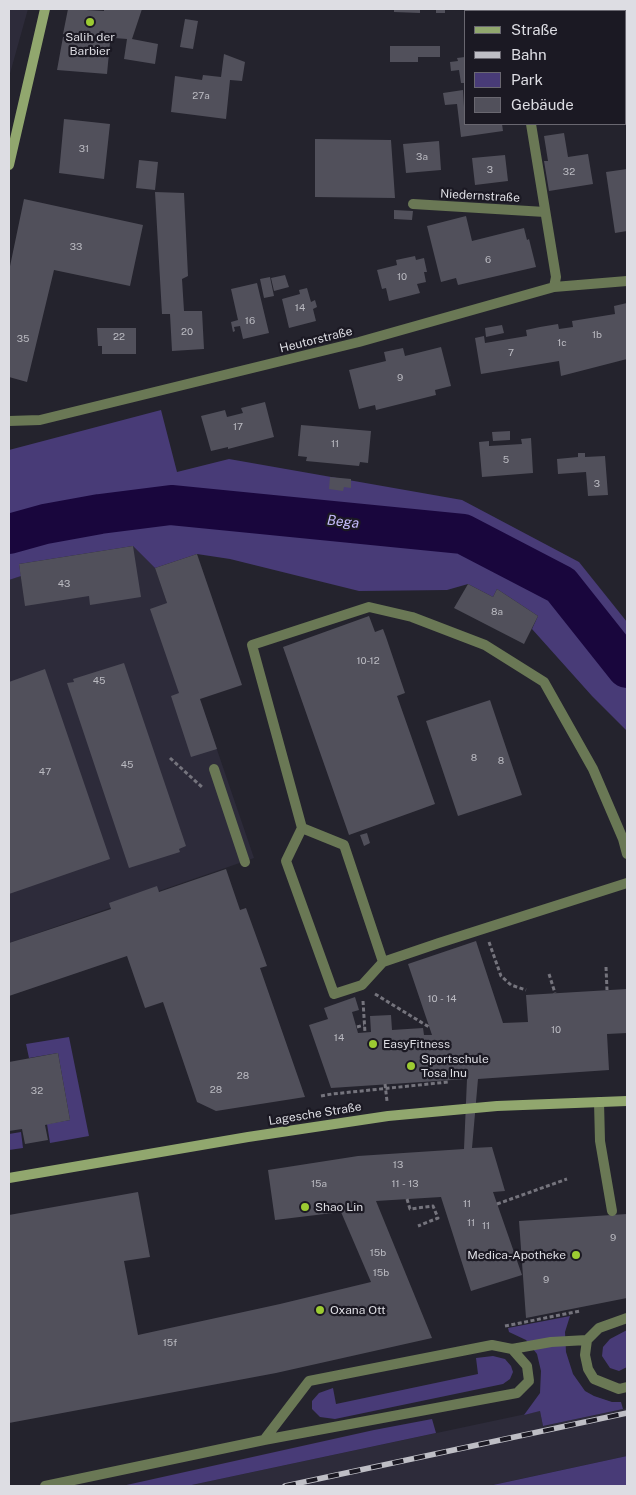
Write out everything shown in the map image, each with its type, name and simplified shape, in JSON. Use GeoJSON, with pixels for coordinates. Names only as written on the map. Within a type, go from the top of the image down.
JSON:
{"type":"FeatureCollection","features":[{"type":"Feature","properties":{"kind":"street"},"geometry":{"type":"LineString","coordinates":[[9,165],[45,9]]}},
{"type":"Feature","properties":{"kind":"street"},"geometry":{"type":"LineString","coordinates":[[531,125],[556,277],[554,287]]}},
{"type":"Feature","properties":{"kind":"street","name":"Niedernstraße"},"geometry":{"type":"LineString","coordinates":[[413,204],[545,212]]}},
{"type":"Feature","properties":{"kind":"street","name":"Heutorstraße"},"geometry":{"type":"LineString","coordinates":[[9,421],[40,420],[330,350],[554,287],[627,281]]}},
{"type":"Feature","properties":{"kind":"street"},"geometry":{"type":"LineString","coordinates":[[627,854],[593,768],[544,682],[485,645],[412,617],[369,607],[252,645],[302,828],[286,861],[334,994],[362,986],[383,962],[627,883]]}},
{"type":"Feature","properties":{"kind":"street"},"geometry":{"type":"LineString","coordinates":[[214,768],[245,862]]}},
{"type":"Feature","properties":{"kind":"street"},"geometry":{"type":"LineString","coordinates":[[302,828],[344,845],[383,962]]}},
{"type":"Feature","properties":{"kind":"street","name":"Lagesche Straße"},"geometry":{"type":"LineString","coordinates":[[9,1178],[266,1134],[388,1116],[497,1106],[627,1101]]}},
{"type":"Feature","properties":{"kind":"street"},"geometry":{"type":"LineString","coordinates":[[599,1102],[600,1141],[612,1211]]}},
{"type":"Feature","properties":{"kind":"street"},"geometry":{"type":"LineString","coordinates":[[627,1318],[598,1328],[587,1340],[584,1355],[588,1369],[594,1379],[619,1389],[627,1387]]}},
{"type":"Feature","properties":{"kind":"street"},"geometry":{"type":"LineString","coordinates":[[264,1440],[309,1381],[492,1345],[512,1349],[560,1341],[587,1340]]}},
{"type":"Feature","properties":{"kind":"street"},"geometry":{"type":"LineString","coordinates":[[46,1486],[264,1440],[517,1393],[529,1381],[527,1366],[512,1349]]}},
{"type":"Feature","properties":{"kind":"path"},"geometry":{"type":"LineString","coordinates":[[170,758],[206,790]]}},
{"type":"Feature","properties":{"kind":"path"},"geometry":{"type":"LineString","coordinates":[[484,930],[501,976],[511,985],[526,990]]}},
{"type":"Feature","properties":{"kind":"path"},"geometry":{"type":"LineString","coordinates":[[606,967],[607,990]]}},
{"type":"Feature","properties":{"kind":"path"},"geometry":{"type":"LineString","coordinates":[[549,974],[555,993]]}},
{"type":"Feature","properties":{"kind":"path"},"geometry":{"type":"LineString","coordinates":[[362,986],[365,1032]]}},
{"type":"Feature","properties":{"kind":"path"},"geometry":{"type":"LineString","coordinates":[[362,986],[429,1027]]}},
{"type":"Feature","properties":{"kind":"path"},"geometry":{"type":"LineString","coordinates":[[357,1027],[364,1025]]}},
{"type":"Feature","properties":{"kind":"path"},"geometry":{"type":"LineString","coordinates":[[320,1096],[448,1082]]}},
{"type":"Feature","properties":{"kind":"path"},"geometry":{"type":"LineString","coordinates":[[497,1204],[567,1179]]}},
{"type":"Feature","properties":{"kind":"path"},"geometry":{"type":"LineString","coordinates":[[407,1199],[410,1208],[433,1206],[438,1218],[418,1226]]}},
{"type":"Feature","properties":{"kind":"path"},"geometry":{"type":"LineString","coordinates":[[506,1326],[580,1311]]}},
{"type":"Feature","properties":{"kind":"shaded area"},"geometry":{"type":"Polygon","coordinates":[[[9,9],[28,9],[9,77],[9,9]]]}},
{"type":"Feature","properties":{"kind":"shaded area"},"geometry":{"type":"Polygon","coordinates":[[[133,546],[155,568],[254,858],[9,943],[9,580],[20,576],[19,564],[133,546]]]}},
{"type":"Feature","properties":{"kind":"shaded area"},"geometry":{"type":"Polygon","coordinates":[[[627,1408],[627,1456],[488,1486],[187,1486],[540,1411],[543,1426],[627,1408]]]}},
{"type":"Feature","properties":{"kind":"green space"},"geometry":{"type":"Polygon","coordinates":[[[161,410],[177,472],[229,459],[462,500],[579,562],[627,622],[627,731],[592,696],[532,629],[538,616],[497,589],[493,597],[468,584],[447,590],[359,591],[230,559],[197,554],[155,568],[133,546],[19,564],[21,576],[9,580],[9,450],[161,410]]]}},
{"type":"Feature","properties":{"kind":"green space"},"geometry":{"type":"Polygon","coordinates":[[[69,1037],[89,1136],[50,1143],[47,1124],[70,1120],[58,1053],[29,1058],[26,1044],[69,1037]]]}},
{"type":"Feature","properties":{"kind":"green space"},"geometry":{"type":"Polygon","coordinates":[[[21,1132],[23,1148],[9,1150],[9,1134],[21,1132]]]}},
{"type":"Feature","properties":{"kind":"green space"},"geometry":{"type":"Polygon","coordinates":[[[570,1316],[565,1332],[566,1352],[573,1374],[585,1391],[612,1402],[621,1402],[623,1409],[543,1426],[540,1411],[524,1415],[540,1393],[541,1371],[537,1354],[526,1340],[509,1332],[508,1328],[570,1316]]]}},
{"type":"Feature","properties":{"kind":"green space"},"geometry":{"type":"Polygon","coordinates":[[[627,1330],[627,1367],[619,1371],[610,1368],[602,1356],[603,1347],[610,1339],[627,1330]]]}},
{"type":"Feature","properties":{"kind":"green space"},"geometry":{"type":"Polygon","coordinates":[[[493,1356],[505,1359],[511,1366],[513,1372],[510,1379],[503,1384],[335,1419],[320,1417],[312,1409],[312,1401],[319,1393],[333,1388],[336,1404],[478,1374],[476,1358],[493,1356]]]}},
{"type":"Feature","properties":{"kind":"green space"},"geometry":{"type":"Polygon","coordinates":[[[432,1419],[436,1433],[187,1486],[122,1486],[374,1430],[432,1419]]]}},
{"type":"Feature","properties":{"kind":"green space"},"geometry":{"type":"Polygon","coordinates":[[[627,1456],[627,1486],[488,1486],[493,1485],[627,1456]]]}},
{"type":"Feature","properties":{"kind":"building"},"geometry":{"type":"Polygon","coordinates":[[[68,9],[104,11],[104,9],[142,9],[132,39],[158,44],[155,64],[124,59],[127,39],[63,34],[68,9]]]}},
{"type":"Feature","properties":{"kind":"building"},"geometry":{"type":"Polygon","coordinates":[[[394,9],[420,9],[420,13],[394,12],[394,9]]]}},
{"type":"Feature","properties":{"kind":"building"},"geometry":{"type":"Polygon","coordinates":[[[436,9],[445,9],[445,13],[436,13],[436,9]]]}},
{"type":"Feature","properties":{"kind":"building"},"geometry":{"type":"Polygon","coordinates":[[[185,19],[198,21],[193,49],[180,47],[185,19]]]}},
{"type":"Feature","properties":{"kind":"building"},"geometry":{"type":"Polygon","coordinates":[[[626,34],[627,34],[626,94],[626,34]]]}},
{"type":"Feature","properties":{"kind":"building"},"geometry":{"type":"Polygon","coordinates":[[[63,37],[110,42],[107,74],[57,70],[63,37]]]}},
{"type":"Feature","properties":{"kind":"building"},"geometry":{"type":"Polygon","coordinates":[[[390,46],[440,46],[440,57],[418,57],[418,62],[390,62],[390,46]]]}},
{"type":"Feature","properties":{"kind":"building"},"geometry":{"type":"Polygon","coordinates":[[[224,54],[245,62],[242,81],[230,80],[226,119],[171,112],[175,76],[202,80],[203,75],[221,77],[224,54]]]}},
{"type":"Feature","properties":{"kind":"building"},"geometry":{"type":"Polygon","coordinates":[[[464,57],[464,83],[461,83],[459,70],[451,71],[450,62],[458,61],[457,58],[464,57]]]}},
{"type":"Feature","properties":{"kind":"building"},"geometry":{"type":"Polygon","coordinates":[[[463,90],[464,125],[502,125],[503,131],[461,137],[457,104],[445,105],[443,93],[463,90]]]}},
{"type":"Feature","properties":{"kind":"building"},"geometry":{"type":"Polygon","coordinates":[[[64,119],[110,124],[104,179],[59,173],[64,119]]]}},
{"type":"Feature","properties":{"kind":"building"},"geometry":{"type":"Polygon","coordinates":[[[564,133],[568,157],[588,154],[593,184],[549,191],[544,161],[548,161],[544,136],[564,133]]]}},
{"type":"Feature","properties":{"kind":"building"},"geometry":{"type":"Polygon","coordinates":[[[315,139],[391,140],[395,198],[315,197],[315,139]]]}},
{"type":"Feature","properties":{"kind":"building"},"geometry":{"type":"Polygon","coordinates":[[[439,141],[441,170],[406,173],[403,144],[439,141]]]}},
{"type":"Feature","properties":{"kind":"building"},"geometry":{"type":"Polygon","coordinates":[[[505,155],[508,181],[475,185],[472,158],[505,155]]]}},
{"type":"Feature","properties":{"kind":"building"},"geometry":{"type":"Polygon","coordinates":[[[139,160],[158,162],[155,190],[136,188],[139,160]]]}},
{"type":"Feature","properties":{"kind":"building"},"geometry":{"type":"Polygon","coordinates":[[[627,169],[627,231],[615,233],[606,172],[627,169]]]}},
{"type":"Feature","properties":{"kind":"building"},"geometry":{"type":"Polygon","coordinates":[[[155,192],[184,193],[188,276],[182,279],[184,311],[202,311],[204,349],[172,351],[170,314],[162,314],[155,192]]]}},
{"type":"Feature","properties":{"kind":"building"},"geometry":{"type":"Polygon","coordinates":[[[24,199],[143,225],[130,286],[54,270],[27,382],[9,377],[9,271],[24,199]]]}},
{"type":"Feature","properties":{"kind":"building"},"geometry":{"type":"Polygon","coordinates":[[[394,210],[413,211],[412,220],[394,219],[394,210]]]}},
{"type":"Feature","properties":{"kind":"building"},"geometry":{"type":"Polygon","coordinates":[[[466,216],[472,241],[524,228],[527,240],[529,239],[536,267],[458,285],[456,278],[441,282],[427,226],[466,216]]]}},
{"type":"Feature","properties":{"kind":"building"},"geometry":{"type":"Polygon","coordinates":[[[415,256],[416,260],[424,258],[427,272],[424,272],[426,282],[417,284],[420,293],[389,301],[386,288],[382,289],[377,270],[397,265],[396,260],[415,256]]]}},
{"type":"Feature","properties":{"kind":"building"},"geometry":{"type":"Polygon","coordinates":[[[285,275],[289,287],[274,291],[271,278],[285,275]]]}},
{"type":"Feature","properties":{"kind":"building"},"geometry":{"type":"Polygon","coordinates":[[[270,277],[274,296],[264,298],[260,279],[270,277]]]}},
{"type":"Feature","properties":{"kind":"building"},"geometry":{"type":"Polygon","coordinates":[[[257,283],[269,333],[243,339],[240,326],[234,327],[235,331],[233,332],[231,322],[238,320],[231,289],[257,283]]]}},
{"type":"Feature","properties":{"kind":"building"},"geometry":{"type":"Polygon","coordinates":[[[307,288],[311,302],[315,300],[317,307],[313,309],[316,321],[289,328],[282,299],[300,294],[299,290],[307,288]]]}},
{"type":"Feature","properties":{"kind":"building"},"geometry":{"type":"Polygon","coordinates":[[[627,303],[627,359],[561,376],[559,361],[481,374],[475,338],[484,336],[485,343],[527,336],[526,330],[540,327],[558,324],[559,329],[573,327],[572,321],[615,314],[614,306],[627,303]]]}},
{"type":"Feature","properties":{"kind":"building"},"geometry":{"type":"Polygon","coordinates":[[[502,325],[504,333],[486,337],[485,328],[502,325]]]}},
{"type":"Feature","properties":{"kind":"building"},"geometry":{"type":"Polygon","coordinates":[[[97,328],[136,328],[136,354],[102,354],[102,346],[98,346],[97,328]]]}},
{"type":"Feature","properties":{"kind":"building"},"geometry":{"type":"Polygon","coordinates":[[[441,347],[451,386],[435,390],[436,395],[376,410],[375,405],[359,409],[349,370],[386,361],[384,352],[403,348],[405,356],[441,347]]]}},
{"type":"Feature","properties":{"kind":"building"},"geometry":{"type":"Polygon","coordinates":[[[265,402],[274,437],[228,449],[228,447],[211,451],[201,416],[225,410],[227,417],[243,413],[241,408],[265,402]]]}},
{"type":"Feature","properties":{"kind":"building"},"geometry":{"type":"Polygon","coordinates":[[[301,425],[371,431],[368,463],[360,462],[359,466],[306,461],[307,457],[298,456],[301,425]]]}},
{"type":"Feature","properties":{"kind":"building"},"geometry":{"type":"Polygon","coordinates":[[[510,431],[510,440],[493,441],[492,432],[510,431]]]}},
{"type":"Feature","properties":{"kind":"building"},"geometry":{"type":"Polygon","coordinates":[[[531,438],[533,473],[482,477],[479,442],[489,441],[489,446],[522,444],[521,439],[531,438]]]}},
{"type":"Feature","properties":{"kind":"building"},"geometry":{"type":"Polygon","coordinates":[[[578,453],[585,453],[585,457],[605,456],[608,495],[588,496],[586,472],[558,474],[557,459],[578,457],[578,453]]]}},
{"type":"Feature","properties":{"kind":"building"},"geometry":{"type":"Polygon","coordinates":[[[330,477],[351,479],[351,488],[344,487],[343,491],[329,489],[330,477]]]}},
{"type":"Feature","properties":{"kind":"building"},"geometry":{"type":"Polygon","coordinates":[[[133,546],[141,597],[90,605],[89,596],[25,606],[19,564],[133,546]]]}},
{"type":"Feature","properties":{"kind":"building"},"geometry":{"type":"Polygon","coordinates":[[[197,554],[242,685],[200,699],[217,749],[191,757],[171,696],[179,693],[150,609],[167,603],[155,568],[197,554]]]}},
{"type":"Feature","properties":{"kind":"building"},"geometry":{"type":"Polygon","coordinates":[[[468,584],[493,597],[497,589],[538,616],[524,644],[454,608],[468,584]]]}},
{"type":"Feature","properties":{"kind":"building"},"geometry":{"type":"Polygon","coordinates":[[[369,616],[375,632],[383,629],[386,637],[405,693],[397,696],[435,804],[349,835],[283,647],[369,616]]]}},
{"type":"Feature","properties":{"kind":"building"},"geometry":{"type":"Polygon","coordinates":[[[124,663],[186,846],[179,849],[180,852],[129,868],[67,683],[74,682],[73,679],[124,663]]]}},
{"type":"Feature","properties":{"kind":"building"},"geometry":{"type":"Polygon","coordinates":[[[45,669],[110,859],[9,894],[9,682],[45,669]]]}},
{"type":"Feature","properties":{"kind":"building"},"geometry":{"type":"Polygon","coordinates":[[[490,700],[522,795],[458,816],[426,721],[490,700]]]}},
{"type":"Feature","properties":{"kind":"building"},"geometry":{"type":"Polygon","coordinates":[[[367,833],[370,843],[364,846],[360,835],[367,833]]]}},
{"type":"Feature","properties":{"kind":"building"},"geometry":{"type":"Polygon","coordinates":[[[226,869],[240,910],[246,908],[267,966],[260,968],[305,1097],[216,1111],[197,1102],[163,1002],[145,1008],[127,956],[9,996],[9,943],[111,909],[109,903],[157,886],[159,892],[226,869]]]}},
{"type":"Feature","properties":{"kind":"building"},"geometry":{"type":"Polygon","coordinates":[[[476,941],[503,1023],[528,1022],[526,995],[627,989],[627,1033],[607,1034],[609,1070],[478,1079],[472,1148],[492,1147],[505,1191],[493,1192],[522,1275],[471,1291],[441,1197],[376,1201],[432,1338],[276,1373],[9,1423],[9,1215],[138,1192],[150,1257],[124,1261],[138,1335],[371,1282],[341,1212],[275,1220],[268,1170],[358,1156],[464,1149],[467,1079],[331,1088],[309,1025],[328,1019],[324,1008],[355,997],[359,1010],[352,1012],[358,1033],[371,1032],[370,1016],[391,1015],[392,1030],[423,1028],[424,1035],[432,1035],[408,964],[476,941]]]}},
{"type":"Feature","properties":{"kind":"building"},"geometry":{"type":"Polygon","coordinates":[[[58,1053],[70,1120],[45,1125],[48,1140],[25,1144],[22,1129],[9,1131],[9,1062],[58,1053]]]}},
{"type":"Feature","properties":{"kind":"building"},"geometry":{"type":"Polygon","coordinates":[[[627,1214],[627,1298],[526,1318],[519,1221],[627,1214]]]}},
{"type":"Feature","properties":{"kind":"waterway","name":"Bega"},"geometry":{"type":"LineString","coordinates":[[9,534],[45,524],[100,514],[171,505],[463,534],[561,585],[627,668]]}},
{"type":"Feature","properties":{"kind":"railway"},"geometry":{"type":"LineString","coordinates":[[285,1486],[627,1413]]}},
{"type":"Feature","properties":{"kind":"place","name":"Salih der Barbier"},"geometry":{"type":"Point","coordinates":[90,22]}},
{"type":"Feature","properties":{"kind":"place","name":"EasyFitness"},"geometry":{"type":"Point","coordinates":[373,1044]}},
{"type":"Feature","properties":{"kind":"place","name":"Sportschule Tosa Inu"},"geometry":{"type":"Point","coordinates":[411,1066]}},
{"type":"Feature","properties":{"kind":"place","name":"Shao Lin"},"geometry":{"type":"Point","coordinates":[305,1207]}},
{"type":"Feature","properties":{"kind":"place","name":"Medica-Apotheke"},"geometry":{"type":"Point","coordinates":[576,1255]}},
{"type":"Feature","properties":{"kind":"place","name":"Oxana Ott"},"geometry":{"type":"Point","coordinates":[320,1310]}}]}
